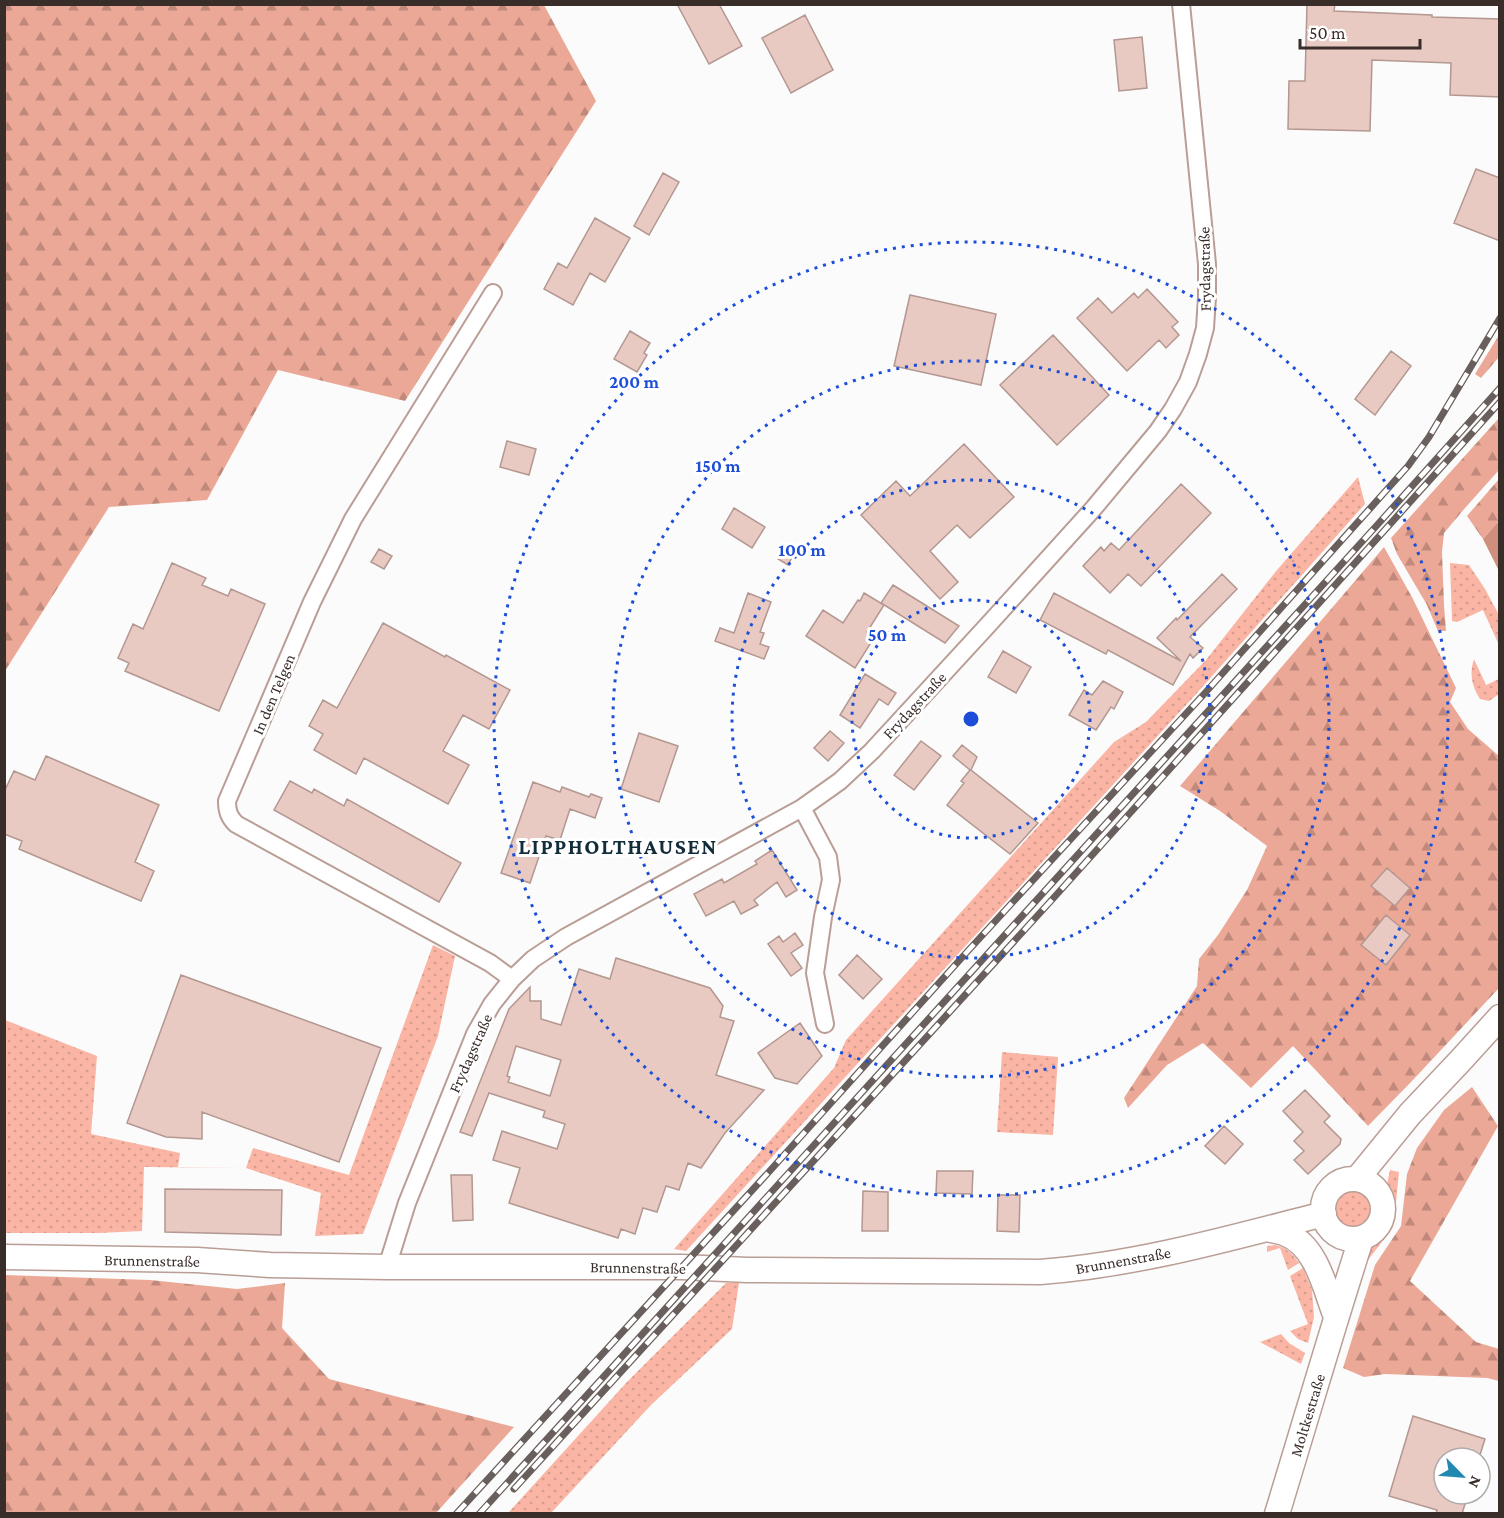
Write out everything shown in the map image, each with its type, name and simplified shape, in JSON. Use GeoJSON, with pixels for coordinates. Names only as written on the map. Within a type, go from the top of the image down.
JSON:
{"type":"FeatureCollection","features":[{"type":"Feature","properties":{"kind":"street","name":"Frydagstraße"},"geometry":{"type":"LineString","coordinates":[[387,1267],[407,1203],[475,1034],[492,1004],[513,979],[533,959],[566,937],[802,808],[840,781],[872,751],[1093,509],[1158,431],[1173,409],[1188,382],[1198,354],[1205,328],[1207,297],[1207,264],[1181,4]]}},
{"type":"Feature","properties":{"kind":"street","name":"In den Telgen"},"geometry":{"type":"LineString","coordinates":[[493,293],[353,519],[312,602],[227,801],[227,810],[230,818],[236,824],[490,963],[513,979]]}},
{"type":"Feature","properties":{"kind":"street"},"geometry":{"type":"LineString","coordinates":[[802,808],[828,857],[831,880],[815,973],[825,1024]]}},
{"type":"Feature","properties":{"kind":"street"},"geometry":{"type":"LineString","coordinates":[[1367,1185],[1410,1114],[1500,1017]]}},
{"type":"Feature","properties":{"kind":"street"},"geometry":{"type":"LineString","coordinates":[[1346,1180],[1367,1185],[1382,1200],[1383,1210],[1377,1228],[1370,1235],[1350,1237],[1332,1230],[1324,1214],[1324,1203],[1328,1193],[1336,1185],[1346,1180]]}},
{"type":"Feature","properties":{"kind":"street","name":"Brunnenstraße"},"geometry":{"type":"LineString","coordinates":[[4,1257],[197,1260],[387,1267],[670,1267],[747,1270],[1040,1272],[1106,1265],[1174,1251],[1324,1214]]}},
{"type":"Feature","properties":{"kind":"street"},"geometry":{"type":"LineString","coordinates":[[1268,1229],[1286,1234],[1300,1242],[1308,1251],[1336,1317]]}},
{"type":"Feature","properties":{"kind":"street","name":"Moltkestraße"},"geometry":{"type":"LineString","coordinates":[[1277,1514],[1336,1317],[1350,1237]]}},
{"type":"Feature","properties":{"kind":"shaded area"},"geometry":{"type":"Polygon","coordinates":[[[1358,477],[1365,504],[1197,693],[686,1251],[674,1249],[834,1068],[846,1040],[1114,742],[1146,722],[1206,660],[1277,570],[1358,477]]]}},
{"type":"Feature","properties":{"kind":"shaded area"},"geometry":{"type":"Polygon","coordinates":[[[1499,521],[1499,571],[1483,539],[1499,521]]]}},
{"type":"Feature","properties":{"kind":"shaded area"},"geometry":{"type":"Polygon","coordinates":[[[1450,563],[1469,565],[1485,589],[1499,615],[1499,645],[1483,610],[1457,622],[1452,621],[1450,563]]]}},
{"type":"Feature","properties":{"kind":"shaded area"},"geometry":{"type":"Polygon","coordinates":[[[1474,659],[1486,685],[1499,679],[1499,694],[1489,701],[1480,699],[1473,685],[1474,659]]]}},
{"type":"Feature","properties":{"kind":"shaded area"},"geometry":{"type":"Polygon","coordinates":[[[433,945],[455,956],[438,1036],[363,1234],[315,1236],[321,1193],[246,1168],[253,1148],[349,1175],[433,945]]]}},
{"type":"Feature","properties":{"kind":"shaded area"},"geometry":{"type":"Polygon","coordinates":[[[5,1020],[97,1056],[91,1134],[180,1153],[178,1167],[246,1168],[144,1167],[142,1231],[5,1233],[5,1020]]]}},
{"type":"Feature","properties":{"kind":"shaded area"},"geometry":{"type":"Polygon","coordinates":[[[1002,1052],[1058,1057],[1053,1135],[997,1132],[1002,1052]]]}},
{"type":"Feature","properties":{"kind":"shaded area"},"geometry":{"type":"Polygon","coordinates":[[[1390,1170],[1399,1172],[1392,1229],[1368,1260],[1360,1261],[1366,1246],[1380,1237],[1390,1223],[1393,1207],[1387,1184],[1390,1170]]]}},
{"type":"Feature","properties":{"kind":"shaded area"},"geometry":{"type":"Polygon","coordinates":[[[1353,1187],[1368,1194],[1375,1209],[1368,1224],[1353,1231],[1338,1224],[1331,1209],[1338,1194],[1353,1187]]]}},
{"type":"Feature","properties":{"kind":"shaded area"},"geometry":{"type":"Polygon","coordinates":[[[1275,1245],[1289,1251],[1299,1263],[1288,1270],[1280,1248],[1267,1252],[1267,1246],[1275,1245]]]}},
{"type":"Feature","properties":{"kind":"shaded area"},"geometry":{"type":"Polygon","coordinates":[[[1303,1268],[1312,1290],[1314,1317],[1308,1343],[1298,1339],[1290,1331],[1308,1324],[1290,1276],[1303,1268]]]}},
{"type":"Feature","properties":{"kind":"shaded area"},"geometry":{"type":"Polygon","coordinates":[[[726,1283],[739,1283],[732,1329],[651,1405],[551,1513],[508,1513],[627,1382],[726,1283]]]}},
{"type":"Feature","properties":{"kind":"shaded area"},"geometry":{"type":"Polygon","coordinates":[[[1281,1334],[1289,1343],[1305,1353],[1301,1364],[1260,1342],[1281,1334]]]}},
{"type":"Feature","properties":{"kind":"green space"},"geometry":{"type":"Polygon","coordinates":[[[5,4],[544,5],[596,101],[405,401],[278,370],[207,500],[109,507],[5,671],[5,4]]]}},
{"type":"Feature","properties":{"kind":"green space"},"geometry":{"type":"Polygon","coordinates":[[[1499,335],[1499,357],[1481,378],[1475,374],[1499,335]]]}},
{"type":"Feature","properties":{"kind":"green space"},"geometry":{"type":"Polygon","coordinates":[[[1499,418],[1499,470],[1444,533],[1442,552],[1446,631],[1438,631],[1427,605],[1397,554],[1391,538],[1499,418]]]}},
{"type":"Feature","properties":{"kind":"green space"},"geometry":{"type":"Polygon","coordinates":[[[1499,479],[1499,521],[1483,539],[1467,516],[1499,479]]]}},
{"type":"Feature","properties":{"kind":"green space"},"geometry":{"type":"Polygon","coordinates":[[[1384,547],[1413,599],[1456,688],[1450,702],[1468,729],[1499,756],[1499,988],[1368,1126],[1293,1046],[1251,1088],[1203,1043],[1167,1065],[1128,1108],[1124,1098],[1197,986],[1199,959],[1218,935],[1247,890],[1267,846],[1220,811],[1180,786],[1384,547]]]}},
{"type":"Feature","properties":{"kind":"green space"},"geometry":{"type":"Polygon","coordinates":[[[1472,1087],[1498,1126],[1410,1281],[1476,1342],[1499,1349],[1499,1381],[1487,1378],[1385,1374],[1364,1377],[1343,1368],[1375,1265],[1401,1226],[1407,1174],[1417,1148],[1444,1110],[1472,1087]]]}},
{"type":"Feature","properties":{"kind":"green space"},"geometry":{"type":"Polygon","coordinates":[[[5,1275],[150,1280],[237,1289],[285,1283],[282,1328],[329,1379],[514,1427],[436,1513],[5,1513],[5,1275]]]}},
{"type":"Feature","properties":{"kind":"building"},"geometry":{"type":"Polygon","coordinates":[[[677,4],[719,4],[742,46],[709,64],[677,4]]]}},
{"type":"Feature","properties":{"kind":"building"},"geometry":{"type":"Polygon","coordinates":[[[1307,4],[1335,4],[1334,11],[1500,19],[1500,97],[1450,95],[1451,63],[1372,60],[1370,131],[1288,129],[1289,81],[1305,81],[1307,4]]]}},
{"type":"Feature","properties":{"kind":"building"},"geometry":{"type":"Polygon","coordinates":[[[805,15],[833,70],[791,93],[762,38],[805,15]]]}},
{"type":"Feature","properties":{"kind":"building"},"geometry":{"type":"Polygon","coordinates":[[[1142,37],[1147,88],[1119,91],[1114,40],[1142,37]]]}},
{"type":"Feature","properties":{"kind":"building"},"geometry":{"type":"Polygon","coordinates":[[[1476,169],[1500,178],[1500,241],[1454,223],[1476,169]]]}},
{"type":"Feature","properties":{"kind":"building"},"geometry":{"type":"Polygon","coordinates":[[[663,173],[679,182],[649,235],[634,226],[663,173]]]}},
{"type":"Feature","properties":{"kind":"building"},"geometry":{"type":"Polygon","coordinates":[[[595,218],[630,238],[605,282],[590,273],[573,305],[544,289],[558,263],[567,268],[595,218]]]}},
{"type":"Feature","properties":{"kind":"building"},"geometry":{"type":"Polygon","coordinates":[[[1147,289],[1178,322],[1172,327],[1179,335],[1166,348],[1159,340],[1127,371],[1077,318],[1098,298],[1112,313],[1134,293],[1138,298],[1147,289]]]}},
{"type":"Feature","properties":{"kind":"building"},"geometry":{"type":"Polygon","coordinates":[[[910,295],[996,314],[981,385],[894,366],[910,295]]]}},
{"type":"Feature","properties":{"kind":"building"},"geometry":{"type":"Polygon","coordinates":[[[630,331],[650,343],[644,353],[647,355],[637,372],[614,359],[630,331]]]}},
{"type":"Feature","properties":{"kind":"building"},"geometry":{"type":"Polygon","coordinates":[[[1053,335],[1109,395],[1057,445],[1000,385],[1053,335]]]}},
{"type":"Feature","properties":{"kind":"building"},"geometry":{"type":"Polygon","coordinates":[[[1391,351],[1411,366],[1375,415],[1355,399],[1391,351]]]}},
{"type":"Feature","properties":{"kind":"building"},"geometry":{"type":"Polygon","coordinates":[[[507,441],[536,449],[529,475],[500,467],[507,441]]]}},
{"type":"Feature","properties":{"kind":"building"},"geometry":{"type":"Polygon","coordinates":[[[964,444],[1014,497],[970,538],[957,525],[930,551],[958,582],[940,599],[861,515],[896,481],[910,496],[964,444]]]}},
{"type":"Feature","properties":{"kind":"building"},"geometry":{"type":"Polygon","coordinates":[[[1181,484],[1211,513],[1141,586],[1128,574],[1110,593],[1083,566],[1101,547],[1104,551],[1111,543],[1119,550],[1181,484]]]}},
{"type":"Feature","properties":{"kind":"building"},"geometry":{"type":"Polygon","coordinates":[[[734,508],[765,527],[752,548],[722,529],[734,508]]]}},
{"type":"Feature","properties":{"kind":"building"},"geometry":{"type":"Polygon","coordinates":[[[785,546],[795,552],[788,565],[778,559],[785,546]]]}},
{"type":"Feature","properties":{"kind":"building"},"geometry":{"type":"Polygon","coordinates":[[[379,549],[392,556],[384,569],[371,562],[379,549]]]}},
{"type":"Feature","properties":{"kind":"building"},"geometry":{"type":"Polygon","coordinates":[[[172,563],[206,578],[202,585],[228,596],[231,589],[265,604],[219,711],[125,671],[129,663],[118,658],[133,624],[143,629],[172,563]]]}},
{"type":"Feature","properties":{"kind":"building"},"geometry":{"type":"Polygon","coordinates":[[[1222,574],[1237,589],[1190,637],[1203,648],[1193,658],[1190,654],[1173,685],[1108,650],[1106,654],[1040,620],[1054,593],[1181,661],[1157,638],[1222,574]]]}},
{"type":"Feature","properties":{"kind":"building"},"geometry":{"type":"Polygon","coordinates":[[[893,585],[959,626],[945,643],[881,603],[893,585]]]}},
{"type":"Feature","properties":{"kind":"building"},"geometry":{"type":"Polygon","coordinates":[[[748,593],[771,602],[760,632],[764,633],[760,644],[769,647],[764,659],[715,641],[720,628],[734,633],[748,593]]]}},
{"type":"Feature","properties":{"kind":"building"},"geometry":{"type":"Polygon","coordinates":[[[864,593],[884,605],[867,632],[869,634],[867,638],[872,641],[855,668],[806,636],[823,610],[843,623],[864,593]]]}},
{"type":"Feature","properties":{"kind":"building"},"geometry":{"type":"Polygon","coordinates":[[[383,623],[510,690],[489,729],[463,715],[443,751],[469,765],[448,804],[364,758],[356,774],[314,750],[323,734],[309,726],[323,700],[337,708],[383,623]]]}},
{"type":"Feature","properties":{"kind":"building"},"geometry":{"type":"Polygon","coordinates":[[[1003,651],[1031,667],[1016,693],[988,677],[1003,651]]]}},
{"type":"Feature","properties":{"kind":"building"},"geometry":{"type":"Polygon","coordinates":[[[865,674],[896,693],[888,705],[879,699],[860,728],[840,715],[865,674]]]}},
{"type":"Feature","properties":{"kind":"building"},"geometry":{"type":"Polygon","coordinates":[[[1103,681],[1123,692],[1114,709],[1111,707],[1096,730],[1069,715],[1084,690],[1092,695],[1103,681]]]}},
{"type":"Feature","properties":{"kind":"building"},"geometry":{"type":"Polygon","coordinates":[[[830,731],[844,743],[828,761],[814,748],[830,731]]]}},
{"type":"Feature","properties":{"kind":"building"},"geometry":{"type":"Polygon","coordinates":[[[639,733],[678,746],[659,802],[621,789],[639,733]]]}},
{"type":"Feature","properties":{"kind":"building"},"geometry":{"type":"Polygon","coordinates":[[[921,741],[941,756],[914,790],[894,775],[921,741]]]}},
{"type":"Feature","properties":{"kind":"building"},"geometry":{"type":"Polygon","coordinates":[[[962,745],[977,757],[971,770],[1038,823],[1010,854],[947,805],[964,783],[961,781],[970,770],[953,756],[962,745]]]}},
{"type":"Feature","properties":{"kind":"building"},"geometry":{"type":"Polygon","coordinates":[[[46,756],[159,805],[135,862],[154,871],[141,901],[19,849],[22,841],[4,834],[4,792],[14,771],[35,780],[46,756]]]}},
{"type":"Feature","properties":{"kind":"building"},"geometry":{"type":"Polygon","coordinates":[[[290,781],[312,793],[314,789],[344,806],[347,799],[461,863],[439,902],[274,810],[290,781]]]}},
{"type":"Feature","properties":{"kind":"building"},"geometry":{"type":"Polygon","coordinates":[[[533,782],[560,792],[562,787],[589,797],[591,794],[602,798],[595,818],[570,809],[560,840],[546,836],[530,883],[501,873],[533,782]]]}},
{"type":"Feature","properties":{"kind":"building"},"geometry":{"type":"Polygon","coordinates":[[[772,850],[797,890],[786,897],[777,882],[754,900],[758,905],[741,914],[734,901],[706,916],[694,894],[722,879],[724,883],[757,864],[755,861],[772,850]]]}},
{"type":"Feature","properties":{"kind":"building"},"geometry":{"type":"Polygon","coordinates":[[[1387,868],[1410,888],[1395,906],[1371,886],[1387,868]]]}},
{"type":"Feature","properties":{"kind":"building"},"geometry":{"type":"Polygon","coordinates":[[[1386,915],[1410,935],[1386,965],[1361,945],[1386,915]]]}},
{"type":"Feature","properties":{"kind":"building"},"geometry":{"type":"Polygon","coordinates":[[[795,933],[803,945],[791,953],[802,968],[791,976],[768,944],[779,936],[783,942],[795,933]]]}},
{"type":"Feature","properties":{"kind":"building"},"geometry":{"type":"Polygon","coordinates":[[[857,955],[882,979],[863,999],[839,975],[857,955]]]}},
{"type":"Feature","properties":{"kind":"building"},"geometry":{"type":"Polygon","coordinates":[[[616,958],[710,988],[723,1006],[720,1017],[734,1021],[716,1075],[764,1090],[725,1133],[701,1168],[688,1163],[679,1190],[666,1186],[657,1212],[643,1208],[635,1234],[621,1229],[618,1238],[509,1203],[520,1168],[493,1160],[502,1131],[557,1149],[565,1124],[543,1117],[545,1111],[489,1093],[472,1136],[460,1132],[509,1009],[530,987],[530,1001],[541,1001],[541,1019],[561,1025],[579,969],[610,979],[616,958]],[[516,1046],[507,1076],[510,1077],[508,1082],[550,1096],[561,1060],[516,1046]]]}},
{"type":"Feature","properties":{"kind":"building"},"geometry":{"type":"Polygon","coordinates":[[[181,975],[381,1048],[339,1162],[202,1112],[202,1139],[166,1137],[127,1123],[181,975]]]}},
{"type":"Feature","properties":{"kind":"building"},"geometry":{"type":"Polygon","coordinates":[[[800,1023],[822,1056],[797,1084],[775,1078],[758,1053],[800,1023]]]}},
{"type":"Feature","properties":{"kind":"building"},"geometry":{"type":"Polygon","coordinates":[[[1305,1090],[1330,1116],[1324,1122],[1341,1139],[1340,1144],[1308,1174],[1294,1160],[1304,1151],[1294,1141],[1303,1132],[1283,1111],[1305,1090]]]}},
{"type":"Feature","properties":{"kind":"building"},"geometry":{"type":"Polygon","coordinates":[[[1224,1126],[1243,1144],[1225,1164],[1205,1146],[1224,1126]]]}},
{"type":"Feature","properties":{"kind":"building"},"geometry":{"type":"Polygon","coordinates":[[[937,1171],[973,1171],[972,1194],[936,1193],[937,1171]]]}},
{"type":"Feature","properties":{"kind":"building"},"geometry":{"type":"Polygon","coordinates":[[[451,1175],[472,1175],[473,1220],[453,1221],[451,1175]]]}},
{"type":"Feature","properties":{"kind":"building"},"geometry":{"type":"Polygon","coordinates":[[[165,1189],[282,1190],[281,1235],[165,1232],[165,1189]]]}},
{"type":"Feature","properties":{"kind":"building"},"geometry":{"type":"Polygon","coordinates":[[[863,1191],[888,1192],[888,1231],[862,1231],[863,1191]]]}},
{"type":"Feature","properties":{"kind":"building"},"geometry":{"type":"Polygon","coordinates":[[[998,1195],[1020,1195],[1019,1232],[997,1231],[998,1195]]]}},
{"type":"Feature","properties":{"kind":"building"},"geometry":{"type":"Polygon","coordinates":[[[1413,1416],[1485,1439],[1483,1446],[1432,1446],[1432,1506],[1464,1506],[1462,1514],[1436,1514],[1437,1510],[1389,1496],[1413,1416]]]}},
{"type":"Feature","properties":{"kind":"railway"},"geometry":{"type":"LineString","coordinates":[[456,1514],[1205,693],[1408,466],[1429,437],[1500,318]]}},
{"type":"Feature","properties":{"kind":"railway"},"geometry":{"type":"LineString","coordinates":[[479,1514],[1500,388]]}},
{"type":"Feature","properties":{"kind":"railway"},"geometry":{"type":"LineString","coordinates":[[514,1489],[1049,903],[1500,402]]}},
{"type":"Feature","properties":{"kind":"district","name":"LIPPHOLTHAUSEN"},"geometry":{"type":"Point","coordinates":[618,846]}}]}
